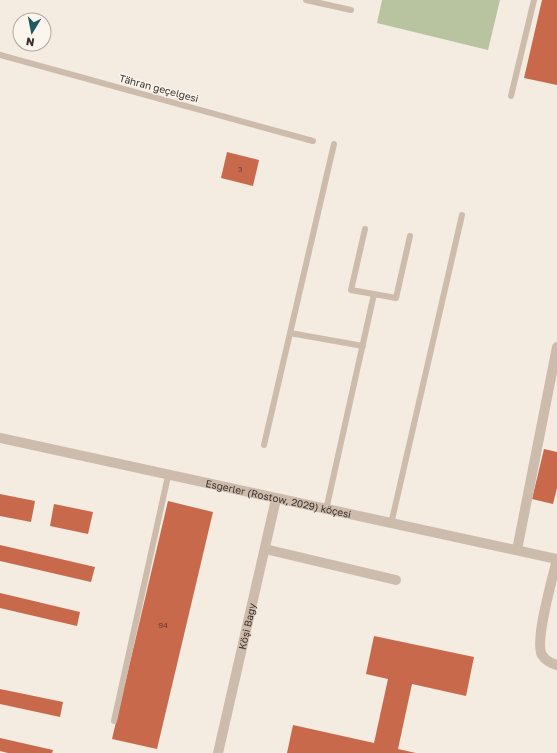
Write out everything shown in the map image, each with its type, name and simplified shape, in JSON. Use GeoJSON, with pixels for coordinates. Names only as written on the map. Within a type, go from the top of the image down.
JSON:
{"type":"FeatureCollection","features":[{"type":"Feature","properties":{"kind":"street"},"geometry":{"type":"LineString","coordinates":[[517,550],[557,347]]}},
{"type":"Feature","properties":{"kind":"street","name":"Esgerler (Rostow, 2029) köçesi"},"geometry":{"type":"LineString","coordinates":[[0,438],[168,476],[557,559]]}},
{"type":"Feature","properties":{"kind":"street","name":"Köşi Bagy"},"geometry":{"type":"LineString","coordinates":[[218,753],[276,499]]}},
{"type":"Feature","properties":{"kind":"street"},"geometry":{"type":"LineString","coordinates":[[265,548],[396,580]]}},
{"type":"Feature","properties":{"kind":"street"},"geometry":{"type":"LineString","coordinates":[[557,559],[539,639],[542,654],[552,664],[557,665]]}},
{"type":"Feature","properties":{"kind":"lane"},"geometry":{"type":"LineString","coordinates":[[306,0],[352,10]]}},
{"type":"Feature","properties":{"kind":"lane"},"geometry":{"type":"LineString","coordinates":[[511,96],[534,0]]}},
{"type":"Feature","properties":{"kind":"lane","name":"Tähran geçelgesi"},"geometry":{"type":"LineString","coordinates":[[0,55],[313,141]]}},
{"type":"Feature","properties":{"kind":"lane"},"geometry":{"type":"LineString","coordinates":[[264,445],[334,144]]}},
{"type":"Feature","properties":{"kind":"lane"},"geometry":{"type":"LineString","coordinates":[[391,524],[462,215]]}},
{"type":"Feature","properties":{"kind":"lane"},"geometry":{"type":"LineString","coordinates":[[365,229],[351,290],[396,298],[410,236]]}},
{"type":"Feature","properties":{"kind":"lane"},"geometry":{"type":"LineString","coordinates":[[326,510],[374,294]]}},
{"type":"Feature","properties":{"kind":"lane"},"geometry":{"type":"LineString","coordinates":[[290,333],[363,346]]}},
{"type":"Feature","properties":{"kind":"lane"},"geometry":{"type":"LineString","coordinates":[[114,722],[168,476]]}},
{"type":"Feature","properties":{"kind":"green space"},"geometry":{"type":"Polygon","coordinates":[[[382,0],[500,0],[488,50],[377,23],[382,0]]]}},
{"type":"Feature","properties":{"kind":"building"},"geometry":{"type":"Polygon","coordinates":[[[542,0],[557,0],[557,85],[524,78],[542,0]]]}},
{"type":"Feature","properties":{"kind":"building"},"geometry":{"type":"Polygon","coordinates":[[[227,152],[259,160],[253,186],[221,178],[227,152]]]}},
{"type":"Feature","properties":{"kind":"building"},"geometry":{"type":"Polygon","coordinates":[[[544,449],[557,452],[557,488],[553,504],[532,499],[544,449]]]}},
{"type":"Feature","properties":{"kind":"building"},"geometry":{"type":"Polygon","coordinates":[[[0,494],[35,501],[31,522],[0,516],[0,494]]]}},
{"type":"Feature","properties":{"kind":"building"},"geometry":{"type":"Polygon","coordinates":[[[168,501],[213,512],[157,749],[112,739],[168,501]]]}},
{"type":"Feature","properties":{"kind":"building"},"geometry":{"type":"Polygon","coordinates":[[[54,504],[93,512],[88,534],[50,526],[54,504]]]}},
{"type":"Feature","properties":{"kind":"building"},"geometry":{"type":"Polygon","coordinates":[[[0,545],[95,567],[91,582],[0,561],[0,545]]]}},
{"type":"Feature","properties":{"kind":"building"},"geometry":{"type":"Polygon","coordinates":[[[0,593],[80,612],[77,626],[0,608],[0,593]]]}},
{"type":"Feature","properties":{"kind":"building"},"geometry":{"type":"Polygon","coordinates":[[[374,636],[474,657],[466,696],[412,684],[398,749],[416,753],[287,753],[293,725],[374,743],[388,679],[366,674],[374,636]]]}},
{"type":"Feature","properties":{"kind":"building"},"geometry":{"type":"Polygon","coordinates":[[[0,689],[63,702],[60,717],[0,704],[0,689]]]}},
{"type":"Feature","properties":{"kind":"building"},"geometry":{"type":"Polygon","coordinates":[[[0,738],[53,750],[52,753],[8,753],[0,751],[0,738]]]}}]}
